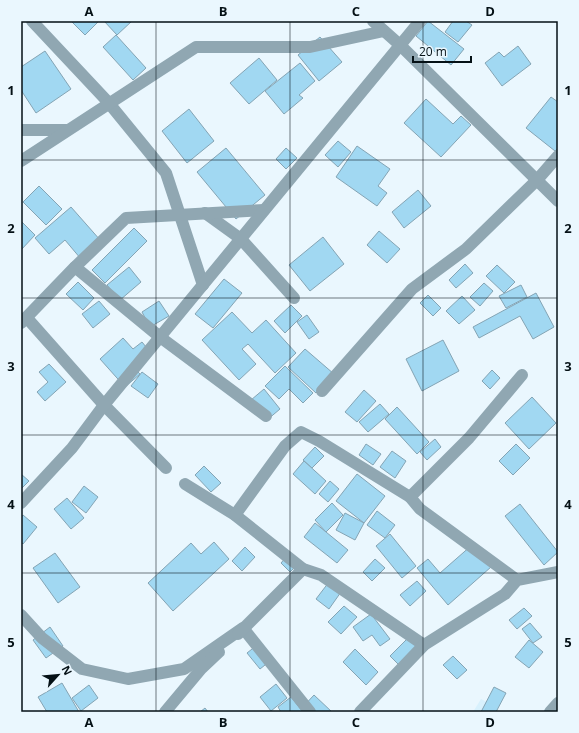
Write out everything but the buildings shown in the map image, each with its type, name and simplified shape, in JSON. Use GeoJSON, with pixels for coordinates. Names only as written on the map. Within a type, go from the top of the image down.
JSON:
{"type":"FeatureCollection","features":[{"type":"Feature","properties":{"kind":"street"},"geometry":{"type":"LineString","coordinates":[[32,21],[108,102],[166,173],[203,285]]}},
{"type":"Feature","properties":{"kind":"street"},"geometry":{"type":"LineString","coordinates":[[373,21],[400,45],[558,201]]}},
{"type":"Feature","properties":{"kind":"street"},"geometry":{"type":"LineString","coordinates":[[21,503],[72,448],[104,405],[420,21]]}},
{"type":"Feature","properties":{"kind":"street"},"geometry":{"type":"LineString","coordinates":[[21,161],[108,102],[196,46],[310,47],[384,31]]}},
{"type":"Feature","properties":{"kind":"street"},"geometry":{"type":"LineString","coordinates":[[21,130],[67,130]]}},
{"type":"Feature","properties":{"kind":"street"},"geometry":{"type":"LineString","coordinates":[[322,391],[412,289],[466,249],[537,180],[558,156]]}},
{"type":"Feature","properties":{"kind":"street"},"geometry":{"type":"LineString","coordinates":[[166,468],[24,321],[75,267],[126,218],[264,210]]}},
{"type":"Feature","properties":{"kind":"street"},"geometry":{"type":"LineString","coordinates":[[205,214],[241,239],[294,298]]}},
{"type":"Feature","properties":{"kind":"street"},"geometry":{"type":"LineString","coordinates":[[75,267],[160,337],[266,416]]}},
{"type":"Feature","properties":{"kind":"street"},"geometry":{"type":"LineString","coordinates":[[410,497],[469,438],[522,375]]}},
{"type":"Feature","properties":{"kind":"street"},"geometry":{"type":"LineString","coordinates":[[235,515],[285,446],[301,432],[318,440],[410,497],[420,509],[517,580]]}},
{"type":"Feature","properties":{"kind":"street"},"geometry":{"type":"LineString","coordinates":[[185,484],[235,515],[303,569],[321,575],[424,644]]}},
{"type":"Feature","properties":{"kind":"street"},"geometry":{"type":"LineString","coordinates":[[165,712],[201,669],[303,569]]}},
{"type":"Feature","properties":{"kind":"street"},"geometry":{"type":"LineString","coordinates":[[360,712],[424,644],[505,594],[517,580],[558,572]]}},
{"type":"Feature","properties":{"kind":"street"},"geometry":{"type":"LineString","coordinates":[[21,615],[42,638],[82,669],[128,679],[184,668],[244,628]]}},
{"type":"Feature","properties":{"kind":"street"},"geometry":{"type":"LineString","coordinates":[[244,628],[310,712]]}},
{"type":"Feature","properties":{"kind":"street"},"geometry":{"type":"LineString","coordinates":[[550,712],[558,702]]}},
{"type":"Feature","properties":{"kind":"shaded area"},"geometry":{"type":"Polygon","coordinates":[[[481,699],[495,706],[491,712],[473,712],[481,699]]]}}]}
